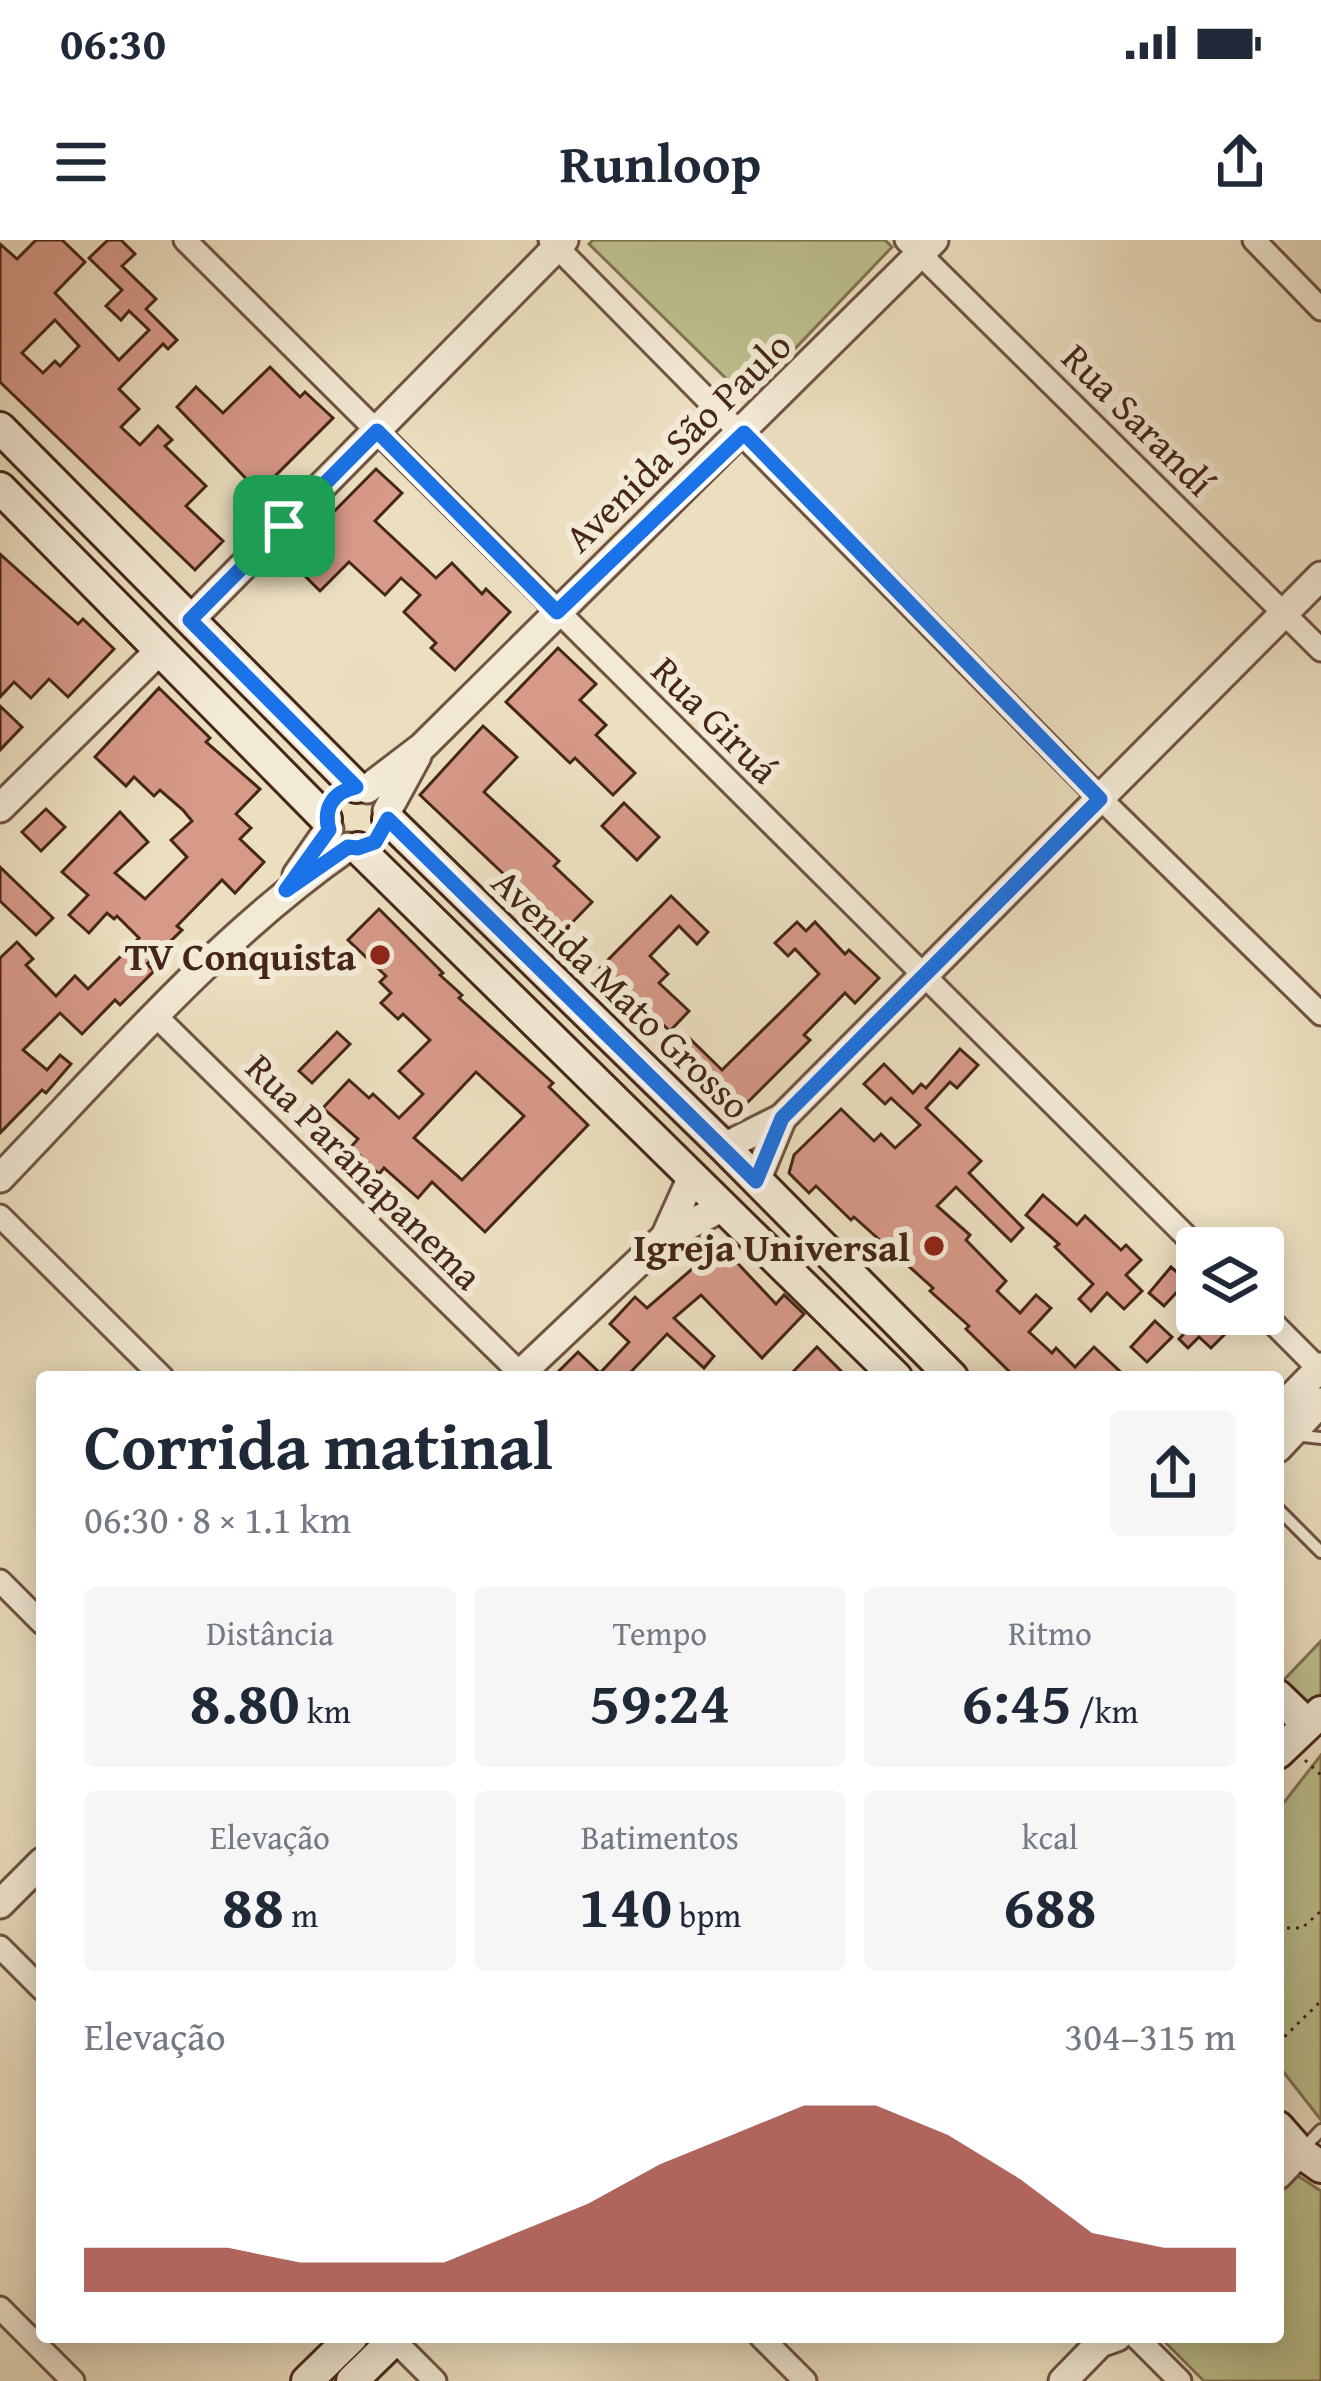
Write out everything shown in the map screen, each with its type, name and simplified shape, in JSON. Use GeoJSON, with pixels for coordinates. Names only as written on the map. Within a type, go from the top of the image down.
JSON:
{"type":"FeatureCollection","features":[{"type":"Feature","properties":{"kind":"main road","name":"Avenida Mato Grosso"},"geometry":{"type":"LineString","coordinates":[[0,428],[946,1371]]}},
{"type":"Feature","properties":{"kind":"main road","name":"Avenida Mato Grosso"},"geometry":{"type":"LineString","coordinates":[[0,488],[340,836],[890,1371]]}},
{"type":"Feature","properties":{"kind":"main road"},"geometry":{"type":"LineString","coordinates":[[334,797],[375,802],[375,842],[340,836],[334,797]]}},
{"type":"Feature","properties":{"kind":"main road"},"geometry":{"type":"LineString","coordinates":[[1284,1700],[1314,1718],[1284,1747]]}},
{"type":"Feature","properties":{"kind":"main road"},"geometry":{"type":"LineString","coordinates":[[307,2381],[346,2343]]}},
{"type":"Feature","properties":{"kind":"main road"},"geometry":{"type":"LineString","coordinates":[[352,2381],[389,2343]]}},
{"type":"Feature","properties":{"kind":"street","name":"Rua Giruá"},"geometry":{"type":"LineString","coordinates":[[185,240],[1177,1227]]}},
{"type":"Feature","properties":{"kind":"street"},"geometry":{"type":"LineString","coordinates":[[1254,240],[1321,309]]}},
{"type":"Feature","properties":{"kind":"street"},"geometry":{"type":"LineString","coordinates":[[190,620],[557,242],[1100,799],[1321,1014]]}},
{"type":"Feature","properties":{"kind":"street","name":"Avenida São Paulo"},"geometry":{"type":"LineString","coordinates":[[375,802],[422,747],[557,612],[744,433],[920,245]]}},
{"type":"Feature","properties":{"kind":"street","name":"Rua Sarandí"},"geometry":{"type":"LineString","coordinates":[[920,245],[1321,650]]}},
{"type":"Feature","properties":{"kind":"street"},"geometry":{"type":"LineString","coordinates":[[724,1147],[782,1118],[1321,576]]}},
{"type":"Feature","properties":{"kind":"street"},"geometry":{"type":"LineString","coordinates":[[0,808],[160,650]]}},
{"type":"Feature","properties":{"kind":"street"},"geometry":{"type":"LineString","coordinates":[[0,1178],[340,836]]}},
{"type":"Feature","properties":{"kind":"street","name":"Rua Paranapanema"},"geometry":{"type":"LineString","coordinates":[[156,1016],[515,1371]]}},
{"type":"Feature","properties":{"kind":"street"},"geometry":{"type":"LineString","coordinates":[[756,1181],[782,1118]]}},
{"type":"Feature","properties":{"kind":"street"},"geometry":{"type":"LineString","coordinates":[[664,1237],[692,1177]]}},
{"type":"Feature","properties":{"kind":"street"},"geometry":{"type":"LineString","coordinates":[[525,1371],[664,1237],[723,1207]]}},
{"type":"Feature","properties":{"kind":"street"},"geometry":{"type":"LineString","coordinates":[[0,1216],[156,1371]]}},
{"type":"Feature","properties":{"kind":"street"},"geometry":{"type":"LineString","coordinates":[[1284,1334],[1320,1369],[1284,1428]]}},
{"type":"Feature","properties":{"kind":"street"},"geometry":{"type":"LineString","coordinates":[[1284,1430],[1321,1402]]}},
{"type":"Feature","properties":{"kind":"street"},"geometry":{"type":"LineString","coordinates":[[0,1581],[36,1617]]}},
{"type":"Feature","properties":{"kind":"street"},"geometry":{"type":"LineString","coordinates":[[0,1904],[36,1868]]}},
{"type":"Feature","properties":{"kind":"street"},"geometry":{"type":"LineString","coordinates":[[0,1947],[36,1983]]}},
{"type":"Feature","properties":{"kind":"street"},"geometry":{"type":"LineString","coordinates":[[0,2308],[73,2381]]}},
{"type":"Feature","properties":{"kind":"street"},"geometry":{"type":"LineString","coordinates":[[399,2343],[435,2381]]}},
{"type":"Feature","properties":{"kind":"street"},"geometry":{"type":"LineString","coordinates":[[767,2343],[805,2381]]}},
{"type":"Feature","properties":{"kind":"street"},"geometry":{"type":"LineString","coordinates":[[1063,2381],[1102,2343]]}},
{"type":"Feature","properties":{"kind":"street"},"geometry":{"type":"LineString","coordinates":[[1142,2343],[1180,2381]]}},
{"type":"Feature","properties":{"kind":"lane"},"geometry":{"type":"LineString","coordinates":[[1284,1431],[1321,1438]]}},
{"type":"Feature","properties":{"kind":"lane"},"geometry":{"type":"LineString","coordinates":[[1284,1515],[1321,1552]]}},
{"type":"Feature","properties":{"kind":"path"},"geometry":{"type":"LineString","coordinates":[[1284,1928],[1302,1928],[1321,1911]]}},
{"type":"Feature","properties":{"kind":"path"},"geometry":{"type":"LineString","coordinates":[[1284,2037],[1321,2001]]}},
{"type":"Feature","properties":{"kind":"green space"},"geometry":{"type":"Polygon","coordinates":[[[593,240],[885,240],[892,247],[747,399],[589,244],[593,240]]]}},
{"type":"Feature","properties":{"kind":"green space"},"geometry":{"type":"Polygon","coordinates":[[[1321,1641],[1321,1703],[1300,1702],[1284,1688],[1284,1680],[1321,1641]]]}},
{"type":"Feature","properties":{"kind":"green space"},"geometry":{"type":"Polygon","coordinates":[[[1321,1755],[1321,2120],[1284,2073],[1284,1802],[1321,1755]]]}},
{"type":"Feature","properties":{"kind":"green space"},"geometry":{"type":"Polygon","coordinates":[[[1295,2174],[1321,2191],[1321,2381],[1204,2381],[1166,2343],[1284,2343],[1284,2185],[1295,2174]]]}},
{"type":"Feature","properties":{"kind":"building"},"geometry":{"type":"Polygon","coordinates":[[[36,240],[62,240],[85,262],[55,293],[119,360],[149,330],[129,311],[121,320],[106,306],[122,290],[89,258],[108,240],[121,240],[135,254],[122,266],[156,299],[146,309],[177,340],[168,349],[163,344],[119,389],[139,409],[121,427],[140,445],[158,426],[172,440],[165,446],[206,486],[186,506],[223,541],[195,570],[0,382],[0,244],[17,259],[36,240]],[[55,320],[22,353],[43,373],[55,361],[60,366],[79,346],[55,320]]]}},
{"type":"Feature","properties":{"kind":"building"},"geometry":{"type":"Polygon","coordinates":[[[270,367],[300,397],[305,392],[333,418],[259,492],[177,407],[196,387],[223,413],[270,367]]]}},
{"type":"Feature","properties":{"kind":"building"},"geometry":{"type":"Polygon","coordinates":[[[376,469],[402,493],[375,521],[436,578],[452,563],[482,594],[486,589],[510,612],[455,670],[404,612],[420,595],[401,578],[385,595],[349,562],[320,591],[301,572],[298,548],[376,469]]]}},
{"type":"Feature","properties":{"kind":"building"},"geometry":{"type":"Polygon","coordinates":[[[0,554],[78,624],[83,619],[114,649],[68,697],[49,679],[31,698],[14,682],[0,697],[0,554]]]}},
{"type":"Feature","properties":{"kind":"building"},"geometry":{"type":"Polygon","coordinates":[[[558,648],[596,684],[580,700],[606,725],[596,735],[635,773],[613,795],[575,758],[570,763],[506,702],[558,648]]]}},
{"type":"Feature","properties":{"kind":"building"},"geometry":{"type":"Polygon","coordinates":[[[159,688],[210,738],[206,742],[260,789],[236,814],[251,828],[240,839],[264,862],[235,893],[222,880],[177,926],[182,930],[147,964],[154,971],[120,1005],[115,1000],[82,1034],[60,1013],[23,1050],[47,1070],[60,1055],[71,1064],[0,1133],[0,958],[17,942],[33,959],[26,965],[56,996],[75,976],[88,989],[139,938],[117,916],[114,919],[107,913],[89,933],[69,915],[88,895],[62,872],[120,812],[148,842],[115,873],[145,899],[187,857],[171,840],[192,821],[183,810],[160,790],[154,796],[134,777],[126,786],[95,757],[159,688]]]}},
{"type":"Feature","properties":{"kind":"building"},"geometry":{"type":"Polygon","coordinates":[[[0,706],[22,727],[0,750],[0,706]]]}},
{"type":"Feature","properties":{"kind":"building"},"geometry":{"type":"Polygon","coordinates":[[[483,726],[517,757],[484,792],[559,861],[554,866],[592,902],[564,931],[420,795],[483,726]]]}},
{"type":"Feature","properties":{"kind":"building"},"geometry":{"type":"Polygon","coordinates":[[[624,803],[659,837],[637,860],[602,826],[624,803]]]}},
{"type":"Feature","properties":{"kind":"building"},"geometry":{"type":"Polygon","coordinates":[[[46,809],[65,827],[41,851],[22,832],[46,809]]]}},
{"type":"Feature","properties":{"kind":"building"},"geometry":{"type":"Polygon","coordinates":[[[0,867],[53,918],[36,935],[0,901],[0,867]]]}},
{"type":"Feature","properties":{"kind":"building"},"geometry":{"type":"Polygon","coordinates":[[[671,896],[708,932],[697,944],[679,926],[650,956],[668,974],[659,983],[689,1011],[670,1031],[600,968],[671,896]]]}},
{"type":"Feature","properties":{"kind":"building"},"geometry":{"type":"Polygon","coordinates":[[[379,909],[443,973],[440,975],[462,995],[459,998],[553,1083],[549,1087],[588,1125],[485,1232],[432,1182],[418,1198],[384,1168],[379,1174],[351,1147],[358,1139],[323,1108],[349,1080],[399,1118],[423,1094],[399,1071],[430,1040],[403,1014],[398,1019],[381,1003],[391,993],[380,982],[386,976],[348,940],[379,909]],[[476,1072],[414,1138],[462,1180],[524,1116],[476,1072]]]}},
{"type":"Feature","properties":{"kind":"building"},"geometry":{"type":"Polygon","coordinates":[[[797,922],[806,931],[815,922],[845,954],[849,950],[879,978],[855,1003],[845,993],[804,1035],[810,1040],[737,1113],[668,1052],[685,1034],[722,1070],[819,974],[795,949],[788,956],[775,943],[797,922]]]}},
{"type":"Feature","properties":{"kind":"building"},"geometry":{"type":"Polygon","coordinates":[[[337,1032],[350,1044],[312,1083],[299,1071],[337,1032]]]}},
{"type":"Feature","properties":{"kind":"building"},"geometry":{"type":"Polygon","coordinates":[[[960,1049],[978,1065],[957,1088],[950,1082],[926,1108],[981,1161],[969,1173],[1023,1228],[1011,1241],[956,1187],[937,1206],[970,1235],[966,1240],[1006,1281],[997,1291],[1020,1313],[1036,1295],[1051,1308],[1029,1332],[1052,1353],[1056,1348],[1075,1367],[1094,1347],[1120,1371],[1009,1371],[930,1291],[933,1288],[816,1186],[809,1193],[789,1173],[794,1155],[841,1109],[874,1141],[881,1134],[895,1148],[920,1125],[891,1098],[885,1104],[864,1084],[884,1064],[913,1093],[921,1084],[926,1088],[960,1049]]]}},
{"type":"Feature","properties":{"kind":"building"},"geometry":{"type":"Polygon","coordinates":[[[1043,1195],[1077,1225],[1085,1216],[1121,1250],[1126,1245],[1141,1260],[1126,1275],[1142,1291],[1124,1309],[1107,1293],[1091,1311],[1079,1299],[1093,1284],[1026,1215],[1043,1195]]]}},
{"type":"Feature","properties":{"kind":"building"},"geometry":{"type":"Polygon","coordinates":[[[710,1234],[776,1304],[784,1295],[804,1314],[762,1358],[701,1295],[674,1318],[714,1356],[704,1368],[667,1334],[632,1371],[602,1371],[629,1342],[610,1324],[635,1297],[647,1308],[699,1263],[684,1248],[710,1234]]]}},
{"type":"Feature","properties":{"kind":"building"},"geometry":{"type":"Polygon","coordinates":[[[1171,1267],[1176,1271],[1176,1293],[1164,1306],[1149,1293],[1171,1267]]]}},
{"type":"Feature","properties":{"kind":"building"},"geometry":{"type":"Polygon","coordinates":[[[1155,1321],[1172,1337],[1147,1362],[1131,1347],[1155,1321]]]}},
{"type":"Feature","properties":{"kind":"building"},"geometry":{"type":"Polygon","coordinates":[[[1183,1335],[1224,1335],[1211,1348],[1199,1337],[1188,1348],[1179,1339],[1183,1335]]]}},
{"type":"Feature","properties":{"kind":"building"},"geometry":{"type":"Polygon","coordinates":[[[817,1347],[841,1371],[794,1371],[817,1347]]]}},
{"type":"Feature","properties":{"kind":"building"},"geometry":{"type":"Polygon","coordinates":[[[578,1352],[598,1371],[559,1371],[578,1352]]]}},
{"type":"Feature","properties":{"kind":"place","name":"TV Conquista"},"geometry":{"type":"Point","coordinates":[380,955]}},
{"type":"Feature","properties":{"kind":"place","name":"Igreja Universal"},"geometry":{"type":"Point","coordinates":[934,1246]}},
{"type":"Feature","properties":{"kind":"route"},"geometry":{"type":"LineString","coordinates":[[377,431],[557,612],[744,433],[1100,799],[782,1118],[756,1181],[388,819],[375,842],[348,847],[286,890],[329,830],[327,811],[334,797],[356,787],[190,620],[284,526],[377,431]]}}]}
